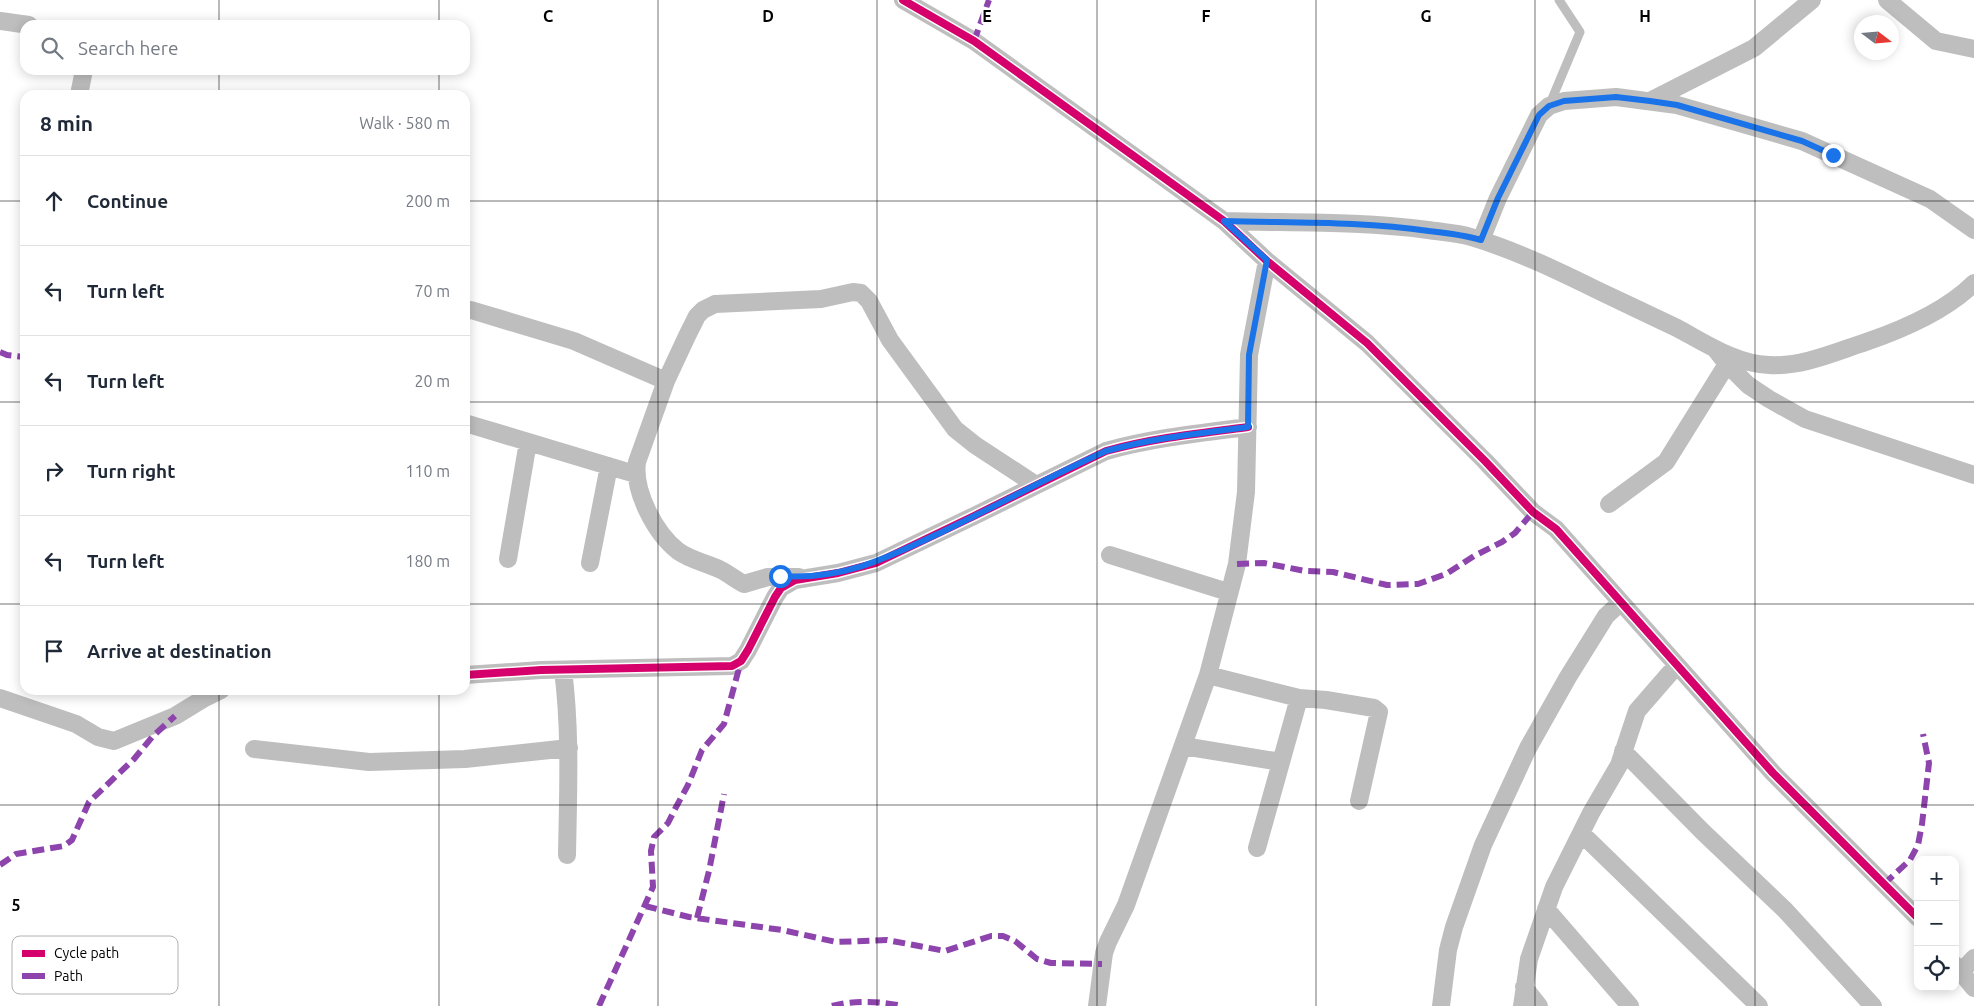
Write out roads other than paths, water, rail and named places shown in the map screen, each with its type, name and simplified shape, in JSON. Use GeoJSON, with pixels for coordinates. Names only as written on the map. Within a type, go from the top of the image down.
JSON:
{"type":"FeatureCollection","features":[{"type":"Feature","properties":{"kind":"street"},"geometry":{"type":"LineString","coordinates":[[904,0],[974,41],[1224,221],[1267,260],[1366,343],[1485,461],[1533,512],[1556,529],[1773,773],[1914,914]]}},
{"type":"Feature","properties":{"kind":"street"},"geometry":{"type":"LineString","coordinates":[[1650,101],[1754,48],[1812,0]]}},
{"type":"Feature","properties":{"kind":"street"},"geometry":{"type":"LineString","coordinates":[[1887,0],[1936,41],[1974,49]]}},
{"type":"Feature","properties":{"kind":"street"},"geometry":{"type":"LineString","coordinates":[[0,21],[20,24]]}},
{"type":"Feature","properties":{"kind":"street"},"geometry":{"type":"LineString","coordinates":[[80,90],[83,75]]}},
{"type":"Feature","properties":{"kind":"street"},"geometry":{"type":"LineString","coordinates":[[1481,240],[1498,198],[1539,115],[1549,106],[1564,101],[1616,97],[1677,105],[1802,141],[1930,200],[1974,230]]}},
{"type":"Feature","properties":{"kind":"street"},"geometry":{"type":"LineString","coordinates":[[1224,221],[1357,224],[1410,228],[1469,236],[1501,247],[1559,272],[1677,328],[1714,349],[1754,363],[1768,365],[1788,365],[1811,360],[1880,337],[1948,305],[1974,283]]}},
{"type":"Feature","properties":{"kind":"street"},"geometry":{"type":"LineString","coordinates":[[1097,1006],[1106,948],[1126,905],[1208,675],[1228,592],[1237,564],[1246,492],[1249,355],[1267,260]]}},
{"type":"Feature","properties":{"kind":"street"},"geometry":{"type":"LineString","coordinates":[[804,578],[768,577],[744,584],[723,570],[684,554],[672,545],[656,523],[638,488],[637,462],[666,381],[697,316],[708,306],[715,304],[821,299],[854,292],[861,293],[869,300],[890,340],[955,430],[1036,485]]}},
{"type":"Feature","properties":{"kind":"street"},"geometry":{"type":"LineString","coordinates":[[471,310],[574,341],[666,381]]}},
{"type":"Feature","properties":{"kind":"street"},"geometry":{"type":"LineString","coordinates":[[1714,349],[1748,384],[1769,399],[1805,419],[1974,475]]}},
{"type":"Feature","properties":{"kind":"street"},"geometry":{"type":"LineString","coordinates":[[1609,504],[1666,462],[1727,364]]}},
{"type":"Feature","properties":{"kind":"street"},"geometry":{"type":"LineString","coordinates":[[470,424],[636,474]]}},
{"type":"Feature","properties":{"kind":"street"},"geometry":{"type":"LineString","coordinates":[[470,675],[563,670],[732,666],[741,661],[775,597],[781,588],[788,583],[876,563],[1106,451],[1183,435],[1248,427]]}},
{"type":"Feature","properties":{"kind":"street"},"geometry":{"type":"LineString","coordinates":[[508,559],[528,442]]}},
{"type":"Feature","properties":{"kind":"street"},"geometry":{"type":"LineString","coordinates":[[590,563],[608,466]]}},
{"type":"Feature","properties":{"kind":"street"},"geometry":{"type":"LineString","coordinates":[[1110,555],[1228,592]]}},
{"type":"Feature","properties":{"kind":"street"},"geometry":{"type":"LineString","coordinates":[[1441,1006],[1448,950],[1454,927],[1483,845],[1528,748],[1568,677],[1606,616],[1620,603]]}},
{"type":"Feature","properties":{"kind":"street"},"geometry":{"type":"LineString","coordinates":[[1522,1006],[1529,959],[1554,887],[1618,765],[1637,711],[1677,665]]}},
{"type":"Feature","properties":{"kind":"street"},"geometry":{"type":"LineString","coordinates":[[563,670],[568,711],[569,748],[566,855]]}},
{"type":"Feature","properties":{"kind":"street"},"geometry":{"type":"LineString","coordinates":[[1208,675],[1299,698],[1326,700],[1374,708],[1379,712],[1359,801]]}},
{"type":"Feature","properties":{"kind":"street"},"geometry":{"type":"LineString","coordinates":[[0,698],[76,724],[98,737],[114,741],[175,716],[210,695]]}},
{"type":"Feature","properties":{"kind":"street"},"geometry":{"type":"LineString","coordinates":[[1257,848],[1299,698]]}},
{"type":"Feature","properties":{"kind":"street"},"geometry":{"type":"LineString","coordinates":[[1183,746],[1281,762]]}},
{"type":"Feature","properties":{"kind":"street"},"geometry":{"type":"LineString","coordinates":[[254,749],[369,762],[465,759],[569,748]]}},
{"type":"Feature","properties":{"kind":"street"},"geometry":{"type":"LineString","coordinates":[[1623,751],[1703,832],[1785,910],[1873,1006]]}},
{"type":"Feature","properties":{"kind":"street"},"geometry":{"type":"LineString","coordinates":[[1581,833],[1759,1006]]}},
{"type":"Feature","properties":{"kind":"street"},"geometry":{"type":"LineString","coordinates":[[1546,909],[1630,1006]]}},
{"type":"Feature","properties":{"kind":"street"},"geometry":{"type":"LineString","coordinates":[[1959,968],[1974,958]]}},
{"type":"Feature","properties":{"kind":"street"},"geometry":{"type":"LineString","coordinates":[[1959,970],[1974,988]]}},
{"type":"Feature","properties":{"kind":"street"},"geometry":{"type":"LineString","coordinates":[[1524,987],[1539,1006]]}},
{"type":"Feature","properties":{"kind":"lane"},"geometry":{"type":"LineString","coordinates":[[1549,106],[1580,32],[1558,0]]}}]}
